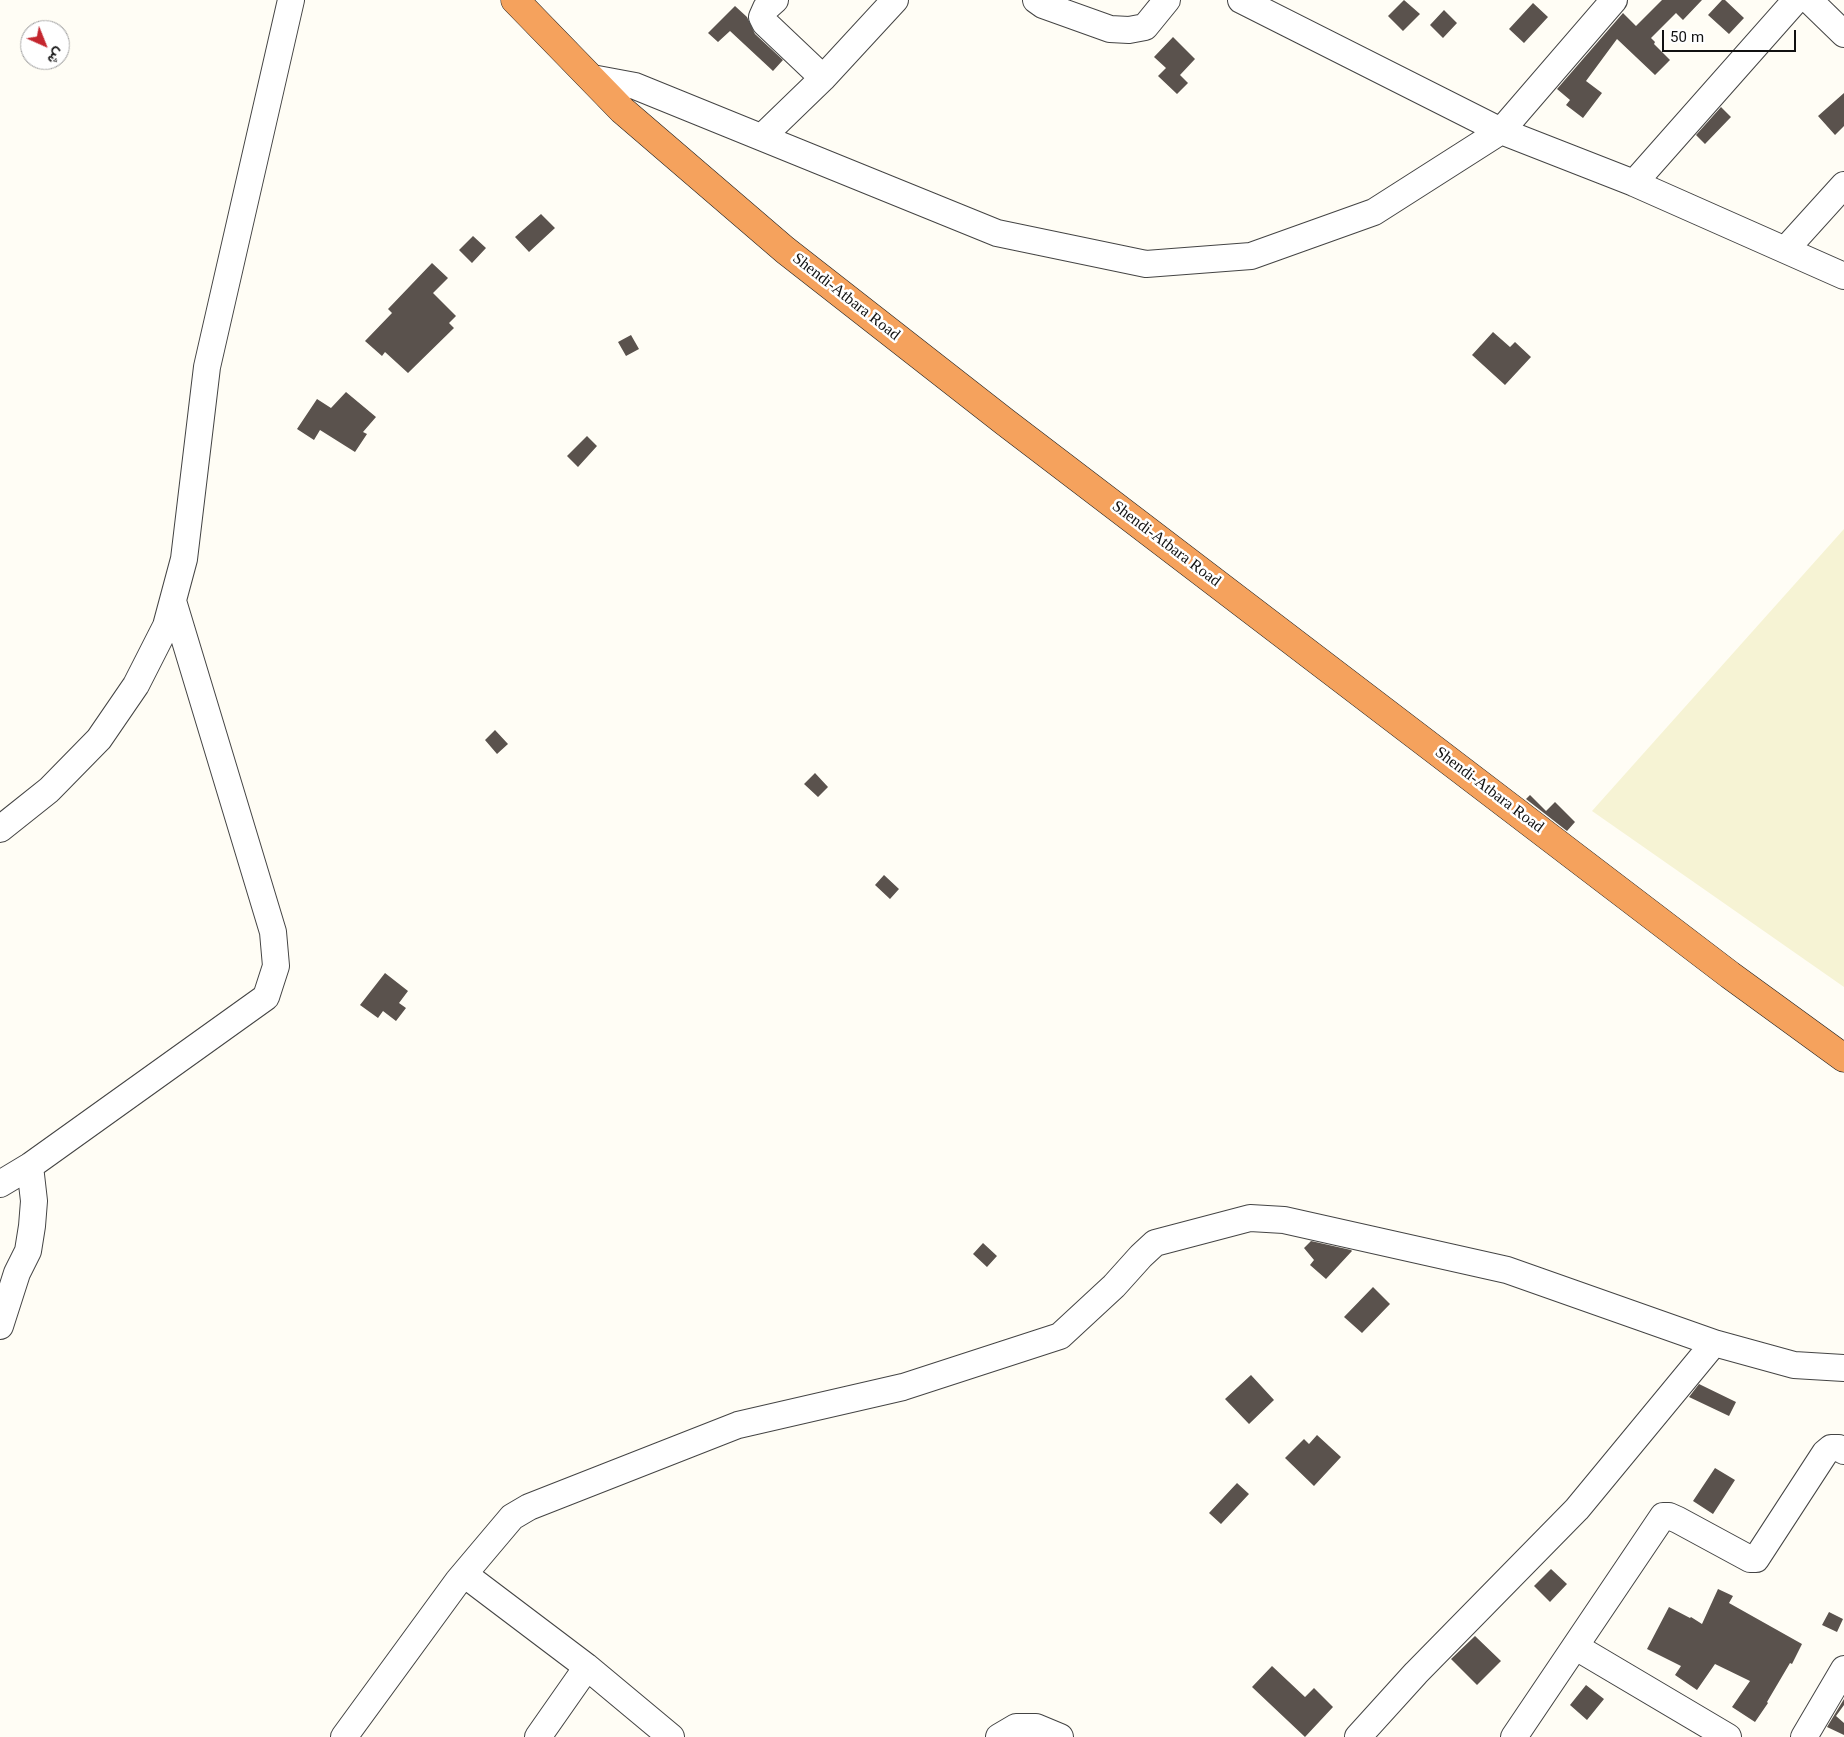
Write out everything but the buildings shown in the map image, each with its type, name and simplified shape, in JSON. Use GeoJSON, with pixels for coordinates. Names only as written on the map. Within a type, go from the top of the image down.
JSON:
{"type":"FeatureCollection","features":[{"type":"Feature","properties":{"kind":"highway","name":"Shendi-Atbara Road"},"geometry":{"type":"LineString","coordinates":[[515,0],[622,110],[737,210],[869,316],[1730,974],[1844,1058]]}},
{"type":"Feature","properties":{"kind":"street"},"geometry":{"type":"LineString","coordinates":[[0,829],[50,790],[99,739],[136,685],[166,626],[184,559],[207,367],[291,0]]}},
{"type":"Feature","properties":{"kind":"street"},"geometry":{"type":"LineString","coordinates":[[775,0],[766,8],[762,17],[765,23],[823,78]]}},
{"type":"Feature","properties":{"kind":"street"},"geometry":{"type":"LineString","coordinates":[[762,137],[823,78],[895,0]]}},
{"type":"Feature","properties":{"kind":"street"},"geometry":{"type":"LineString","coordinates":[[1036,0],[1043,5],[1110,28],[1129,30],[1145,27],[1167,0]]}},
{"type":"Feature","properties":{"kind":"street"},"geometry":{"type":"LineString","coordinates":[[1242,0],[1501,131],[1634,183],[1844,276]]}},
{"type":"Feature","properties":{"kind":"street"},"geometry":{"type":"LineString","coordinates":[[592,78],[635,86],[997,233],[1146,264],[1251,256],[1374,212],[1501,131],[1614,0]]}},
{"type":"Feature","properties":{"kind":"street"},"geometry":{"type":"LineString","coordinates":[[1634,183],[1796,0]]}},
{"type":"Feature","properties":{"kind":"street"},"geometry":{"type":"LineString","coordinates":[[1810,0],[1844,34]]}},
{"type":"Feature","properties":{"kind":"street"},"geometry":{"type":"LineString","coordinates":[[1786,249],[1844,185]]}},
{"type":"Feature","properties":{"kind":"street"},"geometry":{"type":"LineString","coordinates":[[0,1184],[30,1166],[266,997],[276,966],[274,932],[173,601]]}},
{"type":"Feature","properties":{"kind":"street"},"geometry":{"type":"LineString","coordinates":[[0,1326],[17,1273],[28,1252],[34,1201],[30,1166]]}},
{"type":"Feature","properties":{"kind":"street"},"geometry":{"type":"LineString","coordinates":[[350,1735],[464,1574],[512,1517],[529,1506],[738,1425],[903,1388],[1060,1336],[1114,1286],[1155,1243],[1250,1218],[1284,1220],[1507,1270],[1714,1343],[1794,1365],[1844,1368]]}},
{"type":"Feature","properties":{"kind":"street"},"geometry":{"type":"LineString","coordinates":[[1358,1737],[1416,1673],[1577,1509],[1714,1343]]}},
{"type":"Feature","properties":{"kind":"street"},"geometry":{"type":"LineString","coordinates":[[1514,1737],[1663,1516],[1669,1516],[1678,1520],[1750,1559],[1756,1559],[1825,1453],[1831,1448],[1839,1448],[1844,1451]]}},
{"type":"Feature","properties":{"kind":"street"},"geometry":{"type":"LineString","coordinates":[[464,1574],[587,1667],[672,1737]]}},
{"type":"Feature","properties":{"kind":"street"},"geometry":{"type":"LineString","coordinates":[[1576,1647],[1728,1737]]}},
{"type":"Feature","properties":{"kind":"street"},"geometry":{"type":"LineString","coordinates":[[538,1737],[587,1667]]}},
{"type":"Feature","properties":{"kind":"street"},"geometry":{"type":"LineString","coordinates":[[1804,1737],[1844,1669]]}},
{"type":"Feature","properties":{"kind":"street"},"geometry":{"type":"LineString","coordinates":[[999,1737],[1016,1727],[1036,1727],[1060,1737]]}},
{"type":"Feature","properties":{"kind":"shaded area"},"geometry":{"type":"Polygon","coordinates":[[[1844,529],[1844,987],[1592,811],[1844,529]]]}}]}
